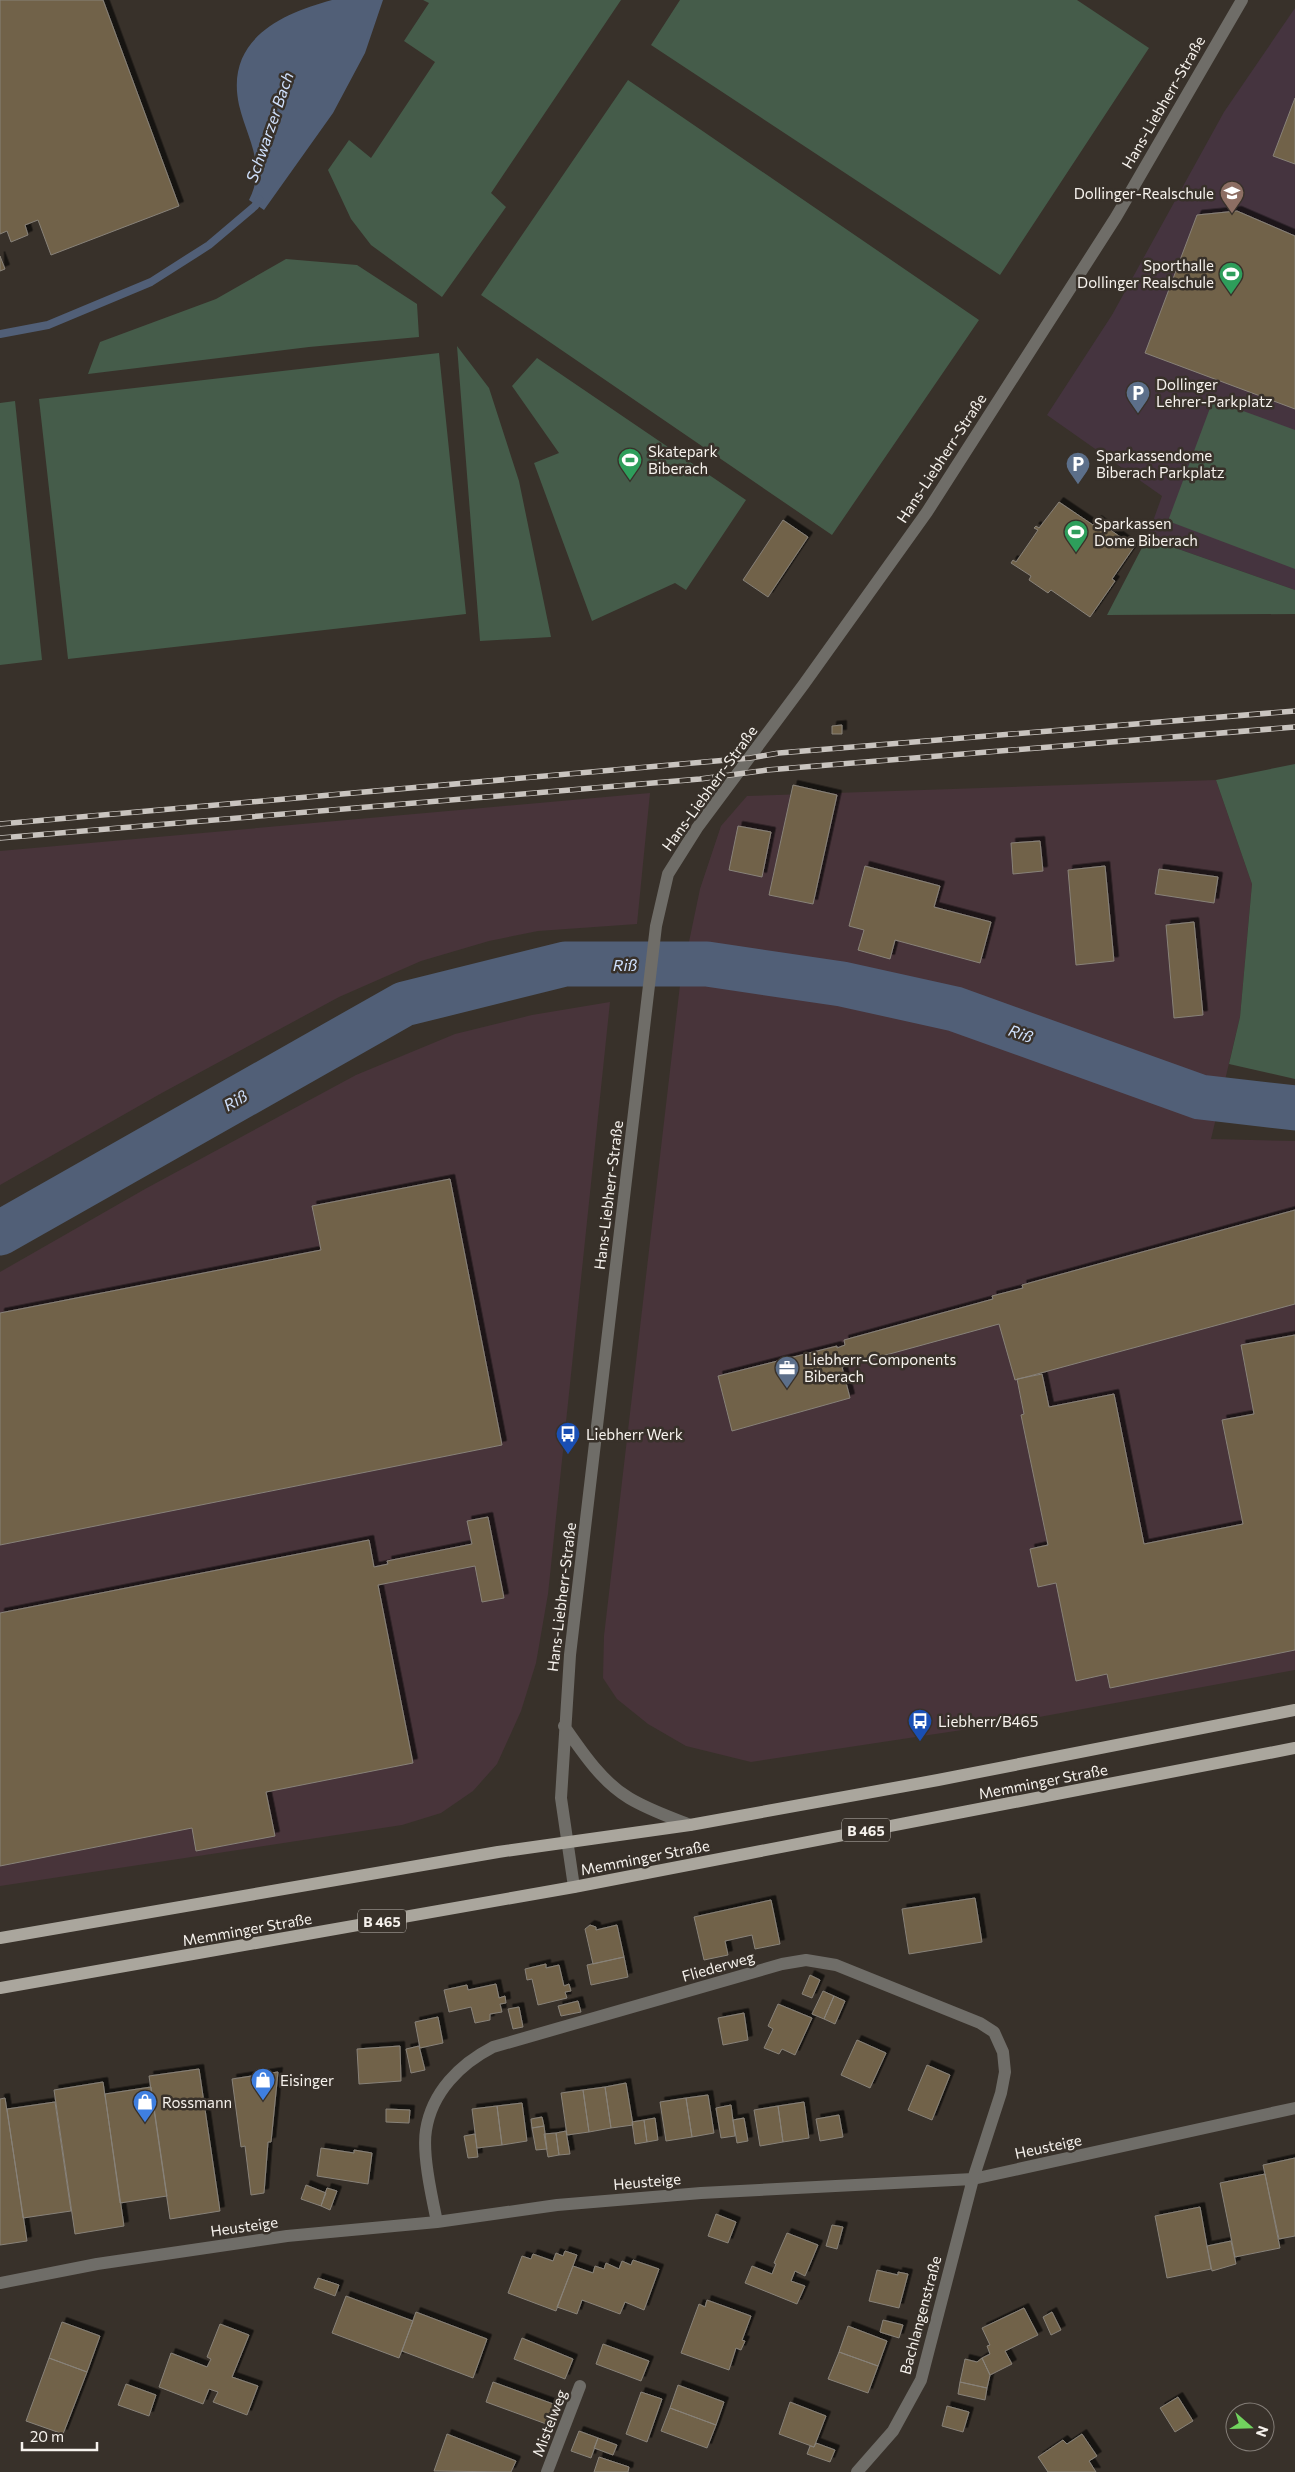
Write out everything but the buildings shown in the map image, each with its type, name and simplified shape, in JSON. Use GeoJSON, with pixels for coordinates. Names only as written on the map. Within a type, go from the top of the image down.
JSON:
{"type":"FeatureCollection","features":[{"type":"Feature","properties":{"kind":"main road","name":"Memminger Straße"},"geometry":{"type":"LineString","coordinates":[[0,1938],[498,1852],[690,1825],[938,1780],[1295,1710]]}},
{"type":"Feature","properties":{"kind":"main road","name":"Memminger Straße"},"geometry":{"type":"LineString","coordinates":[[0,1988],[574,1887],[1295,1748]]}},
{"type":"Feature","properties":{"kind":"street","name":"Hans-Liebherr-Straße"},"geometry":{"type":"LineString","coordinates":[[574,1887],[561,1798],[564,1726],[570,1656],[656,926],[668,874],[697,828],[826,654],[927,512],[1116,217],[1242,0]]}},
{"type":"Feature","properties":{"kind":"street"},"geometry":{"type":"LineString","coordinates":[[564,1726],[599,1772],[628,1798],[690,1825]]}},
{"type":"Feature","properties":{"kind":"street","name":"Fliederweg"},"geometry":{"type":"LineString","coordinates":[[437,2222],[429,2180],[426,2131],[439,2094],[456,2072],[474,2057],[493,2047],[514,2040],[782,1964],[806,1960],[836,1966],[980,2023],[994,2032],[1003,2052],[1005,2072],[1001,2093],[974,2179]]}},
{"type":"Feature","properties":{"kind":"street","name":"Heusteige"},"geometry":{"type":"LineString","coordinates":[[0,2283],[97,2264],[287,2236],[437,2222],[557,2205],[701,2193],[974,2179],[1295,2108]]}},
{"type":"Feature","properties":{"kind":"street","name":"Bachlangenstraße"},"geometry":{"type":"LineString","coordinates":[[857,2472],[893,2431],[921,2380],[974,2179]]}},
{"type":"Feature","properties":{"kind":"street","name":"Mistelweg"},"geometry":{"type":"LineString","coordinates":[[547,2472],[580,2386]]}},
{"type":"Feature","properties":{"kind":"shaded area","name":"Dollinger-Realschule"},"geometry":{"type":"Polygon","coordinates":[[[1295,8],[1295,590],[1147,538],[1162,496],[1047,415],[1112,315],[1224,112],[1295,8]]]}},
{"type":"Feature","properties":{"kind":"shaded area"},"geometry":{"type":"Polygon","coordinates":[[[1216,780],[1252,884],[1240,1017],[1211,1139],[1295,1141],[1295,1670],[995,1725],[751,1762],[686,1746],[648,1724],[617,1699],[603,1678],[604,1636],[680,985],[700,889],[721,826],[747,796],[1216,780]]]}},
{"type":"Feature","properties":{"kind":"shaded area"},"geometry":{"type":"Polygon","coordinates":[[[650,793],[637,924],[538,931],[489,941],[421,961],[339,997],[160,1094],[0,1185],[0,851],[650,793]]]}},
{"type":"Feature","properties":{"kind":"shaded area"},"geometry":{"type":"Polygon","coordinates":[[[610,1002],[548,1594],[536,1663],[521,1711],[497,1764],[473,1791],[441,1813],[402,1825],[0,1886],[0,1272],[145,1189],[356,1075],[455,1034],[532,1015],[610,1002]]]}},
{"type":"Feature","properties":{"kind":"green space"},"geometry":{"type":"Polygon","coordinates":[[[423,0],[621,0],[491,193],[506,207],[442,297],[371,245],[351,219],[328,170],[349,140],[371,158],[435,62],[404,41],[429,3],[423,0]]]}},
{"type":"Feature","properties":{"kind":"green space"},"geometry":{"type":"Polygon","coordinates":[[[680,0],[1077,0],[1149,48],[1000,275],[651,45],[680,0]]]}},
{"type":"Feature","properties":{"kind":"green space"},"geometry":{"type":"Polygon","coordinates":[[[628,80],[979,320],[832,535],[481,295],[628,80]]]}},
{"type":"Feature","properties":{"kind":"green space"},"geometry":{"type":"Polygon","coordinates":[[[286,259],[357,265],[417,304],[419,337],[309,347],[88,374],[100,342],[216,299],[286,259]]]}},
{"type":"Feature","properties":{"kind":"green space"},"geometry":{"type":"Polygon","coordinates":[[[457,346],[489,388],[519,481],[551,637],[480,641],[457,346]]]}},
{"type":"Feature","properties":{"kind":"green space"},"geometry":{"type":"Polygon","coordinates":[[[439,353],[466,614],[68,659],[39,399],[439,353]]]}},
{"type":"Feature","properties":{"kind":"green space","name":"Skatepark Biberach"},"geometry":{"type":"Polygon","coordinates":[[[537,358],[746,500],[686,590],[675,583],[592,621],[534,463],[559,453],[512,386],[537,358]]]}},
{"type":"Feature","properties":{"kind":"green space"},"geometry":{"type":"Polygon","coordinates":[[[1213,400],[1295,430],[1295,569],[1168,521],[1213,400]]]}},
{"type":"Feature","properties":{"kind":"green space"},"geometry":{"type":"Polygon","coordinates":[[[15,401],[42,660],[0,665],[0,403],[15,401]]]}},
{"type":"Feature","properties":{"kind":"green space"},"geometry":{"type":"Polygon","coordinates":[[[1147,538],[1295,590],[1295,614],[1107,615],[1147,538]]]}},
{"type":"Feature","properties":{"kind":"green space"},"geometry":{"type":"Polygon","coordinates":[[[1295,764],[1295,1079],[1229,1064],[1240,1017],[1252,884],[1216,780],[1295,764]]]}},
{"type":"Feature","properties":{"kind":"water"},"geometry":{"type":"Polygon","coordinates":[[[332,0],[383,0],[365,53],[333,113],[264,210],[249,200],[254,187],[256,164],[239,105],[237,82],[240,63],[249,47],[261,33],[276,22],[294,13],[332,0]]]}},
{"type":"Feature","properties":{"kind":"waterway","name":"Schwarzer Bach"},"geometry":{"type":"LineString","coordinates":[[0,334],[48,325],[151,282],[209,245],[255,206],[259,199]]}},
{"type":"Feature","properties":{"kind":"waterway","name":"Riß"},"geometry":{"type":"LineString","coordinates":[[0,1233],[404,1004],[565,964],[707,964],[842,984],[955,1009],[1200,1097],[1295,1108]]}},
{"type":"Feature","properties":{"kind":"railway"},"geometry":{"type":"LineString","coordinates":[[0,824],[750,758],[779,753],[1295,711]]}},
{"type":"Feature","properties":{"kind":"railway"},"geometry":{"type":"LineString","coordinates":[[0,838],[700,779],[767,770],[1295,727]]}},
{"type":"Feature","properties":{"kind":"place","name":"Dollinger-Realschule"},"geometry":{"type":"Point","coordinates":[1232,214]}},
{"type":"Feature","properties":{"kind":"place","name":"Sporthalle Dollinger Realschule"},"geometry":{"type":"Point","coordinates":[1231,295]}},
{"type":"Feature","properties":{"kind":"place","name":"Dollinger Lehrer-Parkplatz"},"geometry":{"type":"Point","coordinates":[1138,414]}},
{"type":"Feature","properties":{"kind":"place","name":"Skatepark Biberach"},"geometry":{"type":"Point","coordinates":[630,481]}},
{"type":"Feature","properties":{"kind":"place","name":"Sparkassendome Biberach Parkplatz"},"geometry":{"type":"Point","coordinates":[1078,485]}},
{"type":"Feature","properties":{"kind":"place","name":"Sparkassen Dome Biberach"},"geometry":{"type":"Point","coordinates":[1076,553]}},
{"type":"Feature","properties":{"kind":"place","name":"Liebherr-Components Biberach"},"geometry":{"type":"Point","coordinates":[787,1389]}},
{"type":"Feature","properties":{"kind":"place","name":"Liebherr Werk"},"geometry":{"type":"Point","coordinates":[568,1455]}},
{"type":"Feature","properties":{"kind":"place","name":"Liebherr/B465"},"geometry":{"type":"Point","coordinates":[920,1742]}},
{"type":"Feature","properties":{"kind":"place","name":"Eisinger"},"geometry":{"type":"Point","coordinates":[263,2101]}},
{"type":"Feature","properties":{"kind":"place","name":"Rossmann"},"geometry":{"type":"Point","coordinates":[145,2123]}}]}
